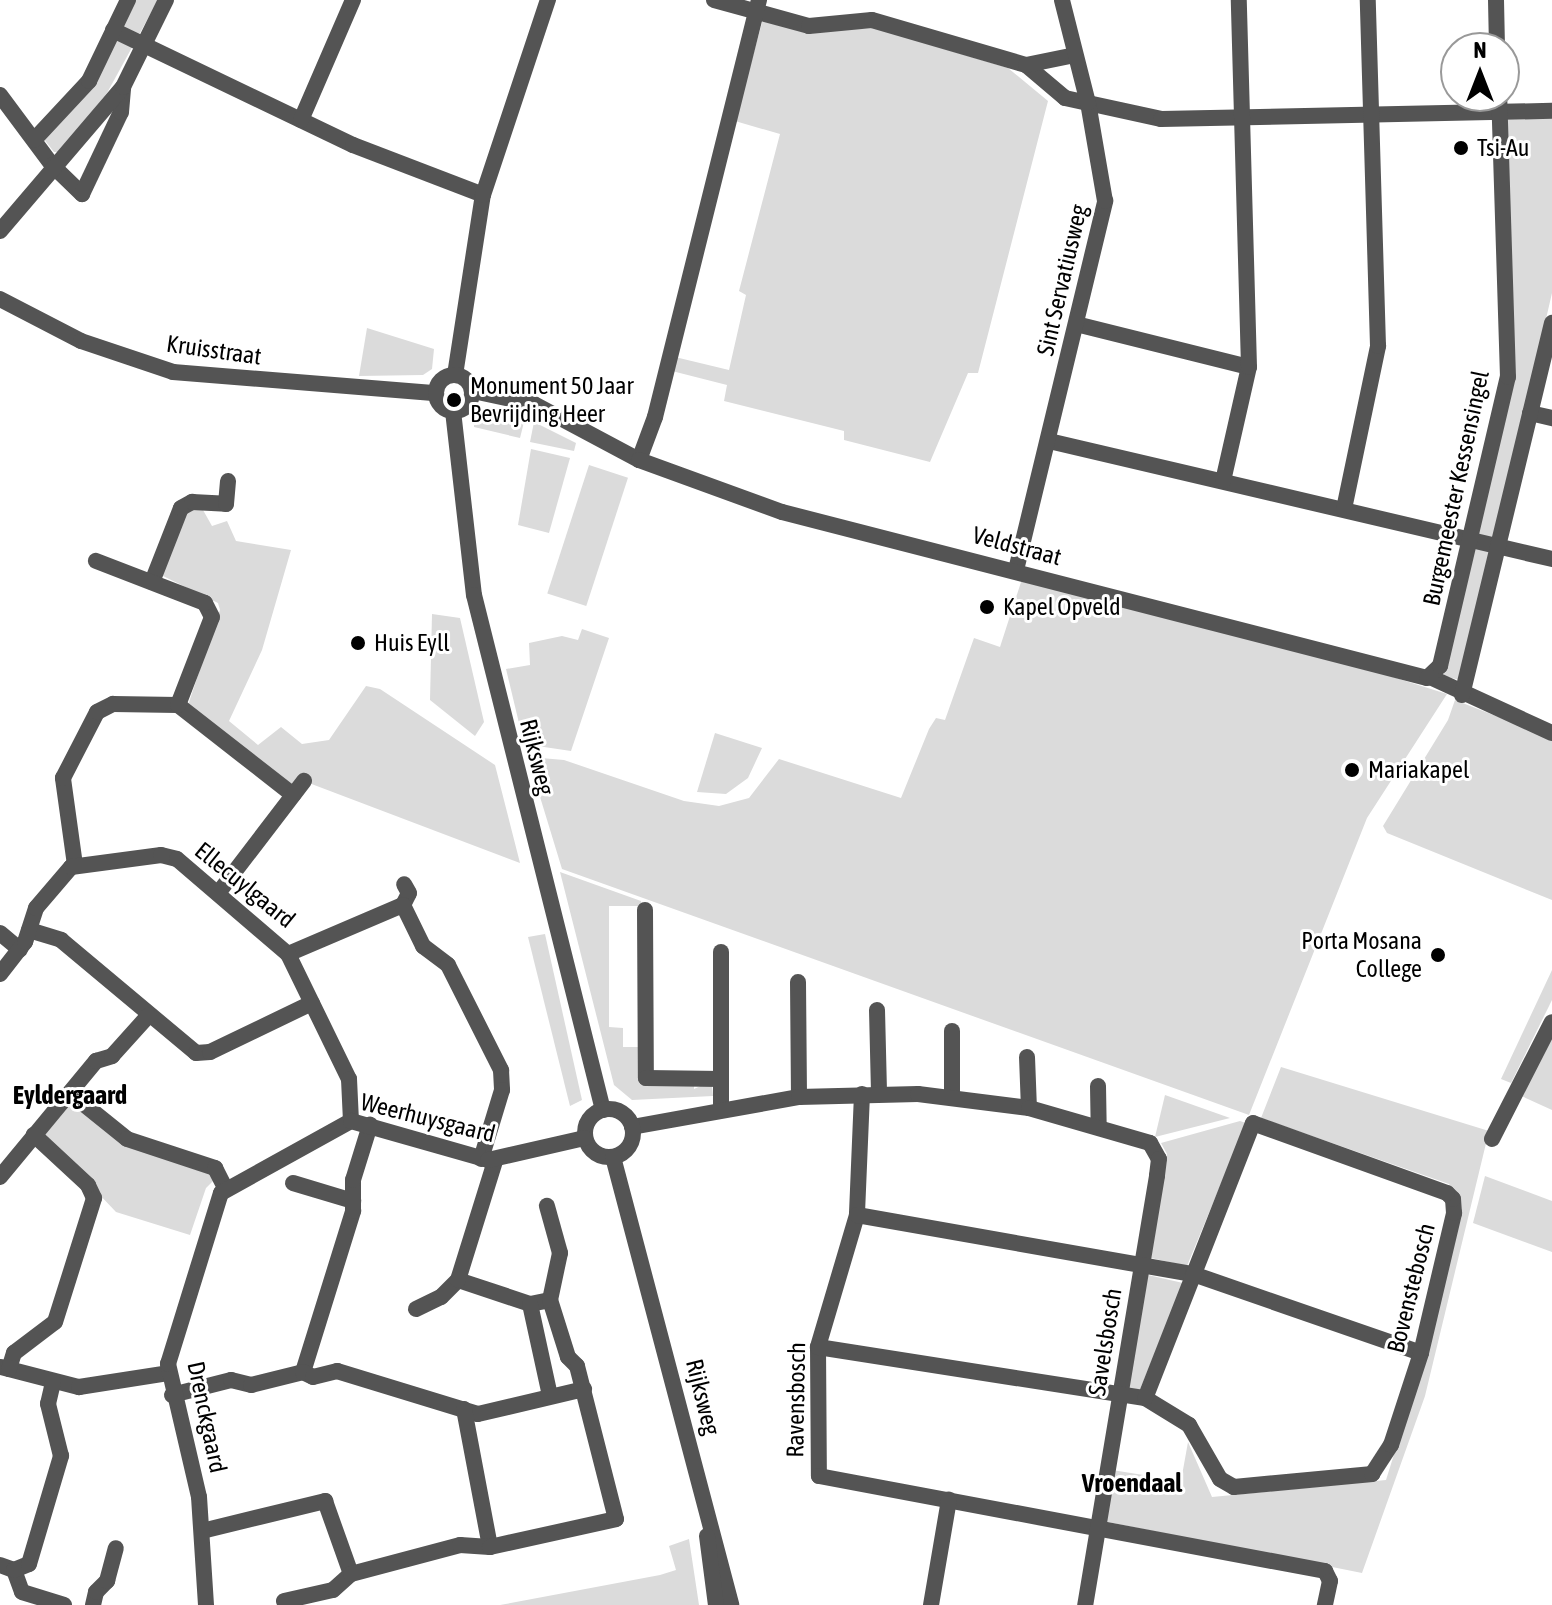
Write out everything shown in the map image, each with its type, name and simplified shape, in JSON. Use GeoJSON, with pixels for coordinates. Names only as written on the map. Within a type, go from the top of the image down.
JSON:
{"type":"FeatureCollection","features":[{"type":"Feature","properties":{"kind":"street"},"geometry":{"type":"LineString","coordinates":[[34,140],[89,81],[128,0]]}},
{"type":"Feature","properties":{"kind":"street"},"geometry":{"type":"LineString","coordinates":[[0,231],[52,165],[123,87],[166,0]]}},
{"type":"Feature","properties":{"kind":"street"},"geometry":{"type":"LineString","coordinates":[[301,120],[353,0]]}},
{"type":"Feature","properties":{"kind":"street"},"geometry":{"type":"LineString","coordinates":[[455,375],[483,195],[548,0]]}},
{"type":"Feature","properties":{"kind":"street"},"geometry":{"type":"LineString","coordinates":[[714,0],[757,6],[809,26],[872,20],[1026,65],[1065,98],[1161,119],[1371,115],[1440,109]]}},
{"type":"Feature","properties":{"kind":"street","name":"Sint Servatiusweg"},"geometry":{"type":"LineString","coordinates":[[1016,570],[1105,201],[1088,103],[1062,0]]}},
{"type":"Feature","properties":{"kind":"street"},"geometry":{"type":"LineString","coordinates":[[1223,481],[1249,367],[1239,0]]}},
{"type":"Feature","properties":{"kind":"street"},"geometry":{"type":"LineString","coordinates":[[1344,509],[1378,346],[1368,0]]}},
{"type":"Feature","properties":{"kind":"street"},"geometry":{"type":"LineString","coordinates":[[1496,0],[1497,32]]}},
{"type":"Feature","properties":{"kind":"street"},"geometry":{"type":"LineString","coordinates":[[639,460],[655,417],[757,6]]}},
{"type":"Feature","properties":{"kind":"street"},"geometry":{"type":"LineString","coordinates":[[113,30],[301,120],[483,195]]}},
{"type":"Feature","properties":{"kind":"street"},"geometry":{"type":"LineString","coordinates":[[1026,65],[1075,55]]}},
{"type":"Feature","properties":{"kind":"street"},"geometry":{"type":"LineString","coordinates":[[0,95],[52,165],[82,194],[121,112],[123,87]]}},
{"type":"Feature","properties":{"kind":"street"},"geometry":{"type":"LineString","coordinates":[[1520,107],[1552,111]]}},
{"type":"Feature","properties":{"kind":"street","name":"Burgemeester Kessensingel"},"geometry":{"type":"LineString","coordinates":[[1430,677],[1440,666],[1508,377],[1499,112]]}},
{"type":"Feature","properties":{"kind":"street","name":"Kruisstraat"},"geometry":{"type":"LineString","coordinates":[[0,300],[81,341],[173,372],[436,393]]}},
{"type":"Feature","properties":{"kind":"street"},"geometry":{"type":"LineString","coordinates":[[1462,695],[1552,323]]}},
{"type":"Feature","properties":{"kind":"street"},"geometry":{"type":"LineString","coordinates":[[1076,324],[1249,367]]}},
{"type":"Feature","properties":{"kind":"street"},"geometry":{"type":"LineString","coordinates":[[455,375],[468,380],[473,391],[467,406],[453,411],[441,405],[436,393],[440,381],[455,375]]}},
{"type":"Feature","properties":{"kind":"street","name":"Veldstraat"},"geometry":{"type":"LineString","coordinates":[[473,391],[545,409],[639,460],[782,512],[1016,570],[1403,675],[1430,677],[1462,695],[1552,733]]}},
{"type":"Feature","properties":{"kind":"street","name":"Rijksweg"},"geometry":{"type":"LineString","coordinates":[[453,411],[474,595],[603,1110]]}},
{"type":"Feature","properties":{"kind":"street"},"geometry":{"type":"LineString","coordinates":[[1530,413],[1552,418]]}},
{"type":"Feature","properties":{"kind":"street"},"geometry":{"type":"LineString","coordinates":[[1049,441],[1552,559]]}},
{"type":"Feature","properties":{"kind":"street"},"geometry":{"type":"LineString","coordinates":[[152,582],[181,508],[192,502],[226,504],[228,481]]}},
{"type":"Feature","properties":{"kind":"street"},"geometry":{"type":"LineString","coordinates":[[96,561],[205,603],[212,612],[178,705]]}},
{"type":"Feature","properties":{"kind":"street"},"geometry":{"type":"LineString","coordinates":[[0,974],[20,950],[36,908],[75,865],[63,778],[97,712],[113,704],[178,705],[293,795]]}},
{"type":"Feature","properties":{"kind":"street"},"geometry":{"type":"LineString","coordinates":[[219,892],[304,781]]}},
{"type":"Feature","properties":{"kind":"street","name":"Ellecuylgaard"},"geometry":{"type":"LineString","coordinates":[[75,865],[167,856],[219,892],[288,954],[351,1085],[351,1121]]}},
{"type":"Feature","properties":{"kind":"street"},"geometry":{"type":"LineString","coordinates":[[288,954],[403,905],[409,893],[404,884]]}},
{"type":"Feature","properties":{"kind":"street"},"geometry":{"type":"LineString","coordinates":[[403,905],[423,946],[448,965],[501,1070],[502,1090],[458,1280],[441,1297],[416,1309]]}},
{"type":"Feature","properties":{"kind":"street"},"geometry":{"type":"LineString","coordinates":[[645,910],[646,1078],[721,1079]]}},
{"type":"Feature","properties":{"kind":"street"},"geometry":{"type":"LineString","coordinates":[[29,930],[61,940],[148,1016],[200,1054],[312,1003]]}},
{"type":"Feature","properties":{"kind":"street"},"geometry":{"type":"LineString","coordinates":[[0,933],[20,950]]}},
{"type":"Feature","properties":{"kind":"street"},"geometry":{"type":"LineString","coordinates":[[721,952],[721,1108]]}},
{"type":"Feature","properties":{"kind":"street"},"geometry":{"type":"LineString","coordinates":[[798,982],[799,1097]]}},
{"type":"Feature","properties":{"kind":"street"},"geometry":{"type":"LineString","coordinates":[[870,1094],[877,1010]]}},
{"type":"Feature","properties":{"kind":"street"},"geometry":{"type":"LineString","coordinates":[[4,1166],[96,1061],[112,1056],[148,1016]]}},
{"type":"Feature","properties":{"kind":"street"},"geometry":{"type":"LineString","coordinates":[[1492,1139],[1552,1022]]}},
{"type":"Feature","properties":{"kind":"street"},"geometry":{"type":"LineString","coordinates":[[952,1031],[952,1097]]}},
{"type":"Feature","properties":{"kind":"street"},"geometry":{"type":"LineString","coordinates":[[1027,1057],[1029,1108]]}},
{"type":"Feature","properties":{"kind":"street"},"geometry":{"type":"LineString","coordinates":[[1098,1086],[1099,1125]]}},
{"type":"Feature","properties":{"kind":"street"},"geometry":{"type":"LineString","coordinates":[[70,1093],[127,1139],[215,1168],[225,1188]]}},
{"type":"Feature","properties":{"kind":"street","name":"Savelsbosch"},"geometry":{"type":"LineString","coordinates":[[632,1127],[721,1108],[799,1097],[870,1094],[952,1097],[1029,1108],[1140,1138],[1159,1159],[1085,1605]]}},
{"type":"Feature","properties":{"kind":"street","name":"Ravensbosch"},"geometry":{"type":"LineString","coordinates":[[870,1094],[857,1215],[818,1347],[819,1476],[1099,1525],[1325,1571],[1330,1581],[1325,1605]]}},
{"type":"Feature","properties":{"kind":"street"},"geometry":{"type":"LineString","coordinates":[[603,1110],[621,1113],[632,1127],[628,1147],[613,1157],[597,1154],[585,1138],[588,1121],[603,1110]]}},
{"type":"Feature","properties":{"kind":"street","name":"Weerhuysgaard"},"geometry":{"type":"LineString","coordinates":[[225,1188],[351,1121],[488,1160],[585,1138]]}},
{"type":"Feature","properties":{"kind":"street","name":"Bovenstebosch"},"geometry":{"type":"LineString","coordinates":[[1253,1123],[1447,1193],[1453,1199],[1421,1353],[1391,1445],[1372,1474],[1234,1487],[1220,1479],[1189,1425],[1145,1398],[1253,1123]]}},
{"type":"Feature","properties":{"kind":"street"},"geometry":{"type":"LineString","coordinates":[[303,1372],[353,1201],[353,1180],[370,1125]]}},
{"type":"Feature","properties":{"kind":"street"},"geometry":{"type":"LineString","coordinates":[[34,1135],[88,1185],[94,1198],[55,1322],[14,1353],[5,1368],[53,1382],[85,1387],[168,1373]]}},
{"type":"Feature","properties":{"kind":"street","name":"Rijksweg"},"geometry":{"type":"LineString","coordinates":[[613,1157],[731,1605]]}},
{"type":"Feature","properties":{"kind":"street"},"geometry":{"type":"LineString","coordinates":[[293,1183],[353,1201]]}},
{"type":"Feature","properties":{"kind":"street","name":"Drenckgaard"},"geometry":{"type":"LineString","coordinates":[[206,1605],[202,1531],[193,1464],[168,1373],[214,1204],[225,1188]]}},
{"type":"Feature","properties":{"kind":"street"},"geometry":{"type":"LineString","coordinates":[[284,1601],[333,1590],[351,1574],[460,1545],[490,1547],[616,1519],[584,1389],[550,1300],[560,1253],[547,1206]]}},
{"type":"Feature","properties":{"kind":"street"},"geometry":{"type":"LineString","coordinates":[[857,1215],[1193,1274],[1421,1353]]}},
{"type":"Feature","properties":{"kind":"street"},"geometry":{"type":"LineString","coordinates":[[458,1280],[530,1304],[550,1300]]}},
{"type":"Feature","properties":{"kind":"street"},"geometry":{"type":"LineString","coordinates":[[530,1304],[550,1396]]}},
{"type":"Feature","properties":{"kind":"street"},"geometry":{"type":"LineString","coordinates":[[818,1347],[1145,1398]]}},
{"type":"Feature","properties":{"kind":"street"},"geometry":{"type":"LineString","coordinates":[[172,1395],[231,1380],[251,1385],[303,1372],[313,1377],[337,1371],[478,1414],[584,1389]]}},
{"type":"Feature","properties":{"kind":"street"},"geometry":{"type":"LineString","coordinates":[[53,1382],[48,1404],[61,1456],[29,1564],[7,1568],[22,1592],[64,1605]]}},
{"type":"Feature","properties":{"kind":"street"},"geometry":{"type":"LineString","coordinates":[[464,1409],[490,1547]]}},
{"type":"Feature","properties":{"kind":"street"},"geometry":{"type":"LineString","coordinates":[[931,1605],[949,1500]]}},
{"type":"Feature","properties":{"kind":"street"},"geometry":{"type":"LineString","coordinates":[[202,1531],[325,1501],[351,1574]]}},
{"type":"Feature","properties":{"kind":"street","name":"Rijksweg"},"geometry":{"type":"LineString","coordinates":[[706,1511],[716,1605]]}},
{"type":"Feature","properties":{"kind":"street"},"geometry":{"type":"LineString","coordinates":[[93,1605],[96,1592],[107,1581],[116,1548]]}},
{"type":"Feature","properties":{"kind":"street","name":"Drenckgaard"},"geometry":{"type":"LineString","coordinates":[[204,1570],[213,1605]]}},
{"type":"Feature","properties":{"kind":"shaded area"},"geometry":{"type":"Polygon","coordinates":[[[135,0],[158,0],[107,93],[60,152],[54,152],[43,138],[135,0]]]}},
{"type":"Feature","properties":{"kind":"shaded area"},"geometry":{"type":"Polygon","coordinates":[[[763,19],[808,31],[875,28],[1008,68],[1048,101],[978,373],[968,373],[930,462],[844,440],[844,431],[724,401],[727,385],[672,371],[675,357],[729,370],[746,295],[739,291],[780,134],[735,121],[763,19]]]}},
{"type":"Feature","properties":{"kind":"shaded area"},"geometry":{"type":"Polygon","coordinates":[[[1505,117],[1552,117],[1552,293],[1495,539],[1477,535],[1506,411],[1505,117]]]}},
{"type":"Feature","properties":{"kind":"shaded area"},"geometry":{"type":"Polygon","coordinates":[[[367,328],[434,349],[432,369],[423,375],[359,376],[367,328]]]}},
{"type":"Feature","properties":{"kind":"shaded area"},"geometry":{"type":"Polygon","coordinates":[[[484,408],[517,410],[525,418],[520,438],[474,427],[474,416],[484,408]]]}},
{"type":"Feature","properties":{"kind":"shaded area"},"geometry":{"type":"Polygon","coordinates":[[[534,422],[576,443],[574,451],[530,442],[534,422]]]}},
{"type":"Feature","properties":{"kind":"shaded area"},"geometry":{"type":"Polygon","coordinates":[[[531,449],[570,458],[549,533],[518,525],[531,449]]]}},
{"type":"Feature","properties":{"kind":"shaded area"},"geometry":{"type":"Polygon","coordinates":[[[589,465],[628,478],[586,606],[547,593],[589,465]]]}},
{"type":"Feature","properties":{"kind":"shaded area"},"geometry":{"type":"Polygon","coordinates":[[[186,508],[203,510],[212,526],[227,521],[236,541],[291,550],[262,650],[229,721],[258,745],[281,727],[302,744],[329,740],[366,686],[380,689],[495,765],[520,863],[301,780],[294,786],[188,705],[220,610],[218,603],[161,575],[186,508]]]}},
{"type":"Feature","properties":{"kind":"shaded area"},"geometry":{"type":"Polygon","coordinates":[[[1476,545],[1492,549],[1459,680],[1443,676],[1476,545]]]}},
{"type":"Feature","properties":{"kind":"shaded area"},"geometry":{"type":"Polygon","coordinates":[[[1022,579],[1361,667],[1447,694],[1367,818],[1249,1115],[562,869],[530,764],[541,758],[564,760],[684,801],[719,806],[749,798],[779,759],[901,798],[929,729],[936,718],[945,720],[974,638],[1000,647],[1022,579]]]}},
{"type":"Feature","properties":{"kind":"shaded area"},"geometry":{"type":"Polygon","coordinates":[[[432,614],[460,618],[484,722],[475,736],[430,700],[432,614]]]}},
{"type":"Feature","properties":{"kind":"shaded area"},"geometry":{"type":"Polygon","coordinates":[[[582,629],[609,638],[571,751],[524,744],[506,669],[530,665],[529,643],[562,636],[578,640],[582,629]]]}},
{"type":"Feature","properties":{"kind":"shaded area"},"geometry":{"type":"Polygon","coordinates":[[[1455,700],[1552,738],[1552,900],[1387,833],[1383,826],[1448,720],[1455,700]]]}},
{"type":"Feature","properties":{"kind":"shaded area"},"geometry":{"type":"Polygon","coordinates":[[[715,733],[762,748],[748,778],[726,794],[697,792],[715,733]]]}},
{"type":"Feature","properties":{"kind":"shaded area"},"geometry":{"type":"Polygon","coordinates":[[[560,872],[641,901],[641,906],[609,906],[609,1027],[623,1028],[623,1047],[641,1047],[641,1084],[694,1084],[694,1089],[705,1084],[712,1086],[713,1096],[632,1100],[614,1085],[560,872]]]}},
{"type":"Feature","properties":{"kind":"shaded area"},"geometry":{"type":"Polygon","coordinates":[[[545,934],[582,1100],[570,1106],[528,937],[545,934]]]}},
{"type":"Feature","properties":{"kind":"shaded area"},"geometry":{"type":"Polygon","coordinates":[[[1552,970],[1552,1000],[1511,1083],[1501,1079],[1552,970]]]}},
{"type":"Feature","properties":{"kind":"shaded area"},"geometry":{"type":"Polygon","coordinates":[[[1552,1026],[1552,1110],[1517,1094],[1552,1026]]]}},
{"type":"Feature","properties":{"kind":"shaded area"},"geometry":{"type":"Polygon","coordinates":[[[1281,1067],[1489,1131],[1425,1396],[1362,1573],[1103,1521],[1112,1470],[1181,1481],[1188,1442],[1212,1497],[1386,1480],[1431,1336],[1459,1197],[1449,1184],[1261,1118],[1281,1067]]]}},
{"type":"Feature","properties":{"kind":"shaded area"},"geometry":{"type":"Polygon","coordinates":[[[1165,1095],[1230,1118],[1155,1137],[1165,1095]]]}},
{"type":"Feature","properties":{"kind":"shaded area"},"geometry":{"type":"Polygon","coordinates":[[[70,1100],[134,1149],[208,1169],[215,1179],[206,1188],[190,1235],[116,1212],[41,1133],[70,1100]]]}},
{"type":"Feature","properties":{"kind":"shaded area"},"geometry":{"type":"Polygon","coordinates":[[[1240,1121],[1246,1123],[1187,1266],[1151,1258],[1167,1154],[1161,1143],[1240,1121]]]}},
{"type":"Feature","properties":{"kind":"shaded area"},"geometry":{"type":"Polygon","coordinates":[[[1485,1176],[1552,1201],[1552,1252],[1473,1223],[1485,1176]]]}},
{"type":"Feature","properties":{"kind":"shaded area"},"geometry":{"type":"Polygon","coordinates":[[[1148,1275],[1183,1283],[1139,1392],[1127,1388],[1148,1275]]]}},
{"type":"Feature","properties":{"kind":"shaded area"},"geometry":{"type":"Polygon","coordinates":[[[689,1539],[699,1605],[500,1605],[676,1570],[669,1546],[689,1539]]]}},
{"type":"Feature","properties":{"kind":"place","name":"Tsi-Au"},"geometry":{"type":"Point","coordinates":[1461,148]}},
{"type":"Feature","properties":{"kind":"place","name":"Monument 50 Jaar Bevrijding Heer"},"geometry":{"type":"Point","coordinates":[454,400]}},
{"type":"Feature","properties":{"kind":"place","name":"Kapel Opveld"},"geometry":{"type":"Point","coordinates":[987,607]}},
{"type":"Feature","properties":{"kind":"place","name":"Huis Eyll"},"geometry":{"type":"Point","coordinates":[358,643]}},
{"type":"Feature","properties":{"kind":"place","name":"Mariakapel"},"geometry":{"type":"Point","coordinates":[1352,770]}},
{"type":"Feature","properties":{"kind":"place","name":"Porta Mosana College"},"geometry":{"type":"Point","coordinates":[1438,955]}},
{"type":"Feature","properties":{"kind":"district","name":"Eyldergaard"},"geometry":{"type":"Point","coordinates":[70,1096]}},
{"type":"Feature","properties":{"kind":"district","name":"Vroendaal"},"geometry":{"type":"Point","coordinates":[1132,1484]}}]}
